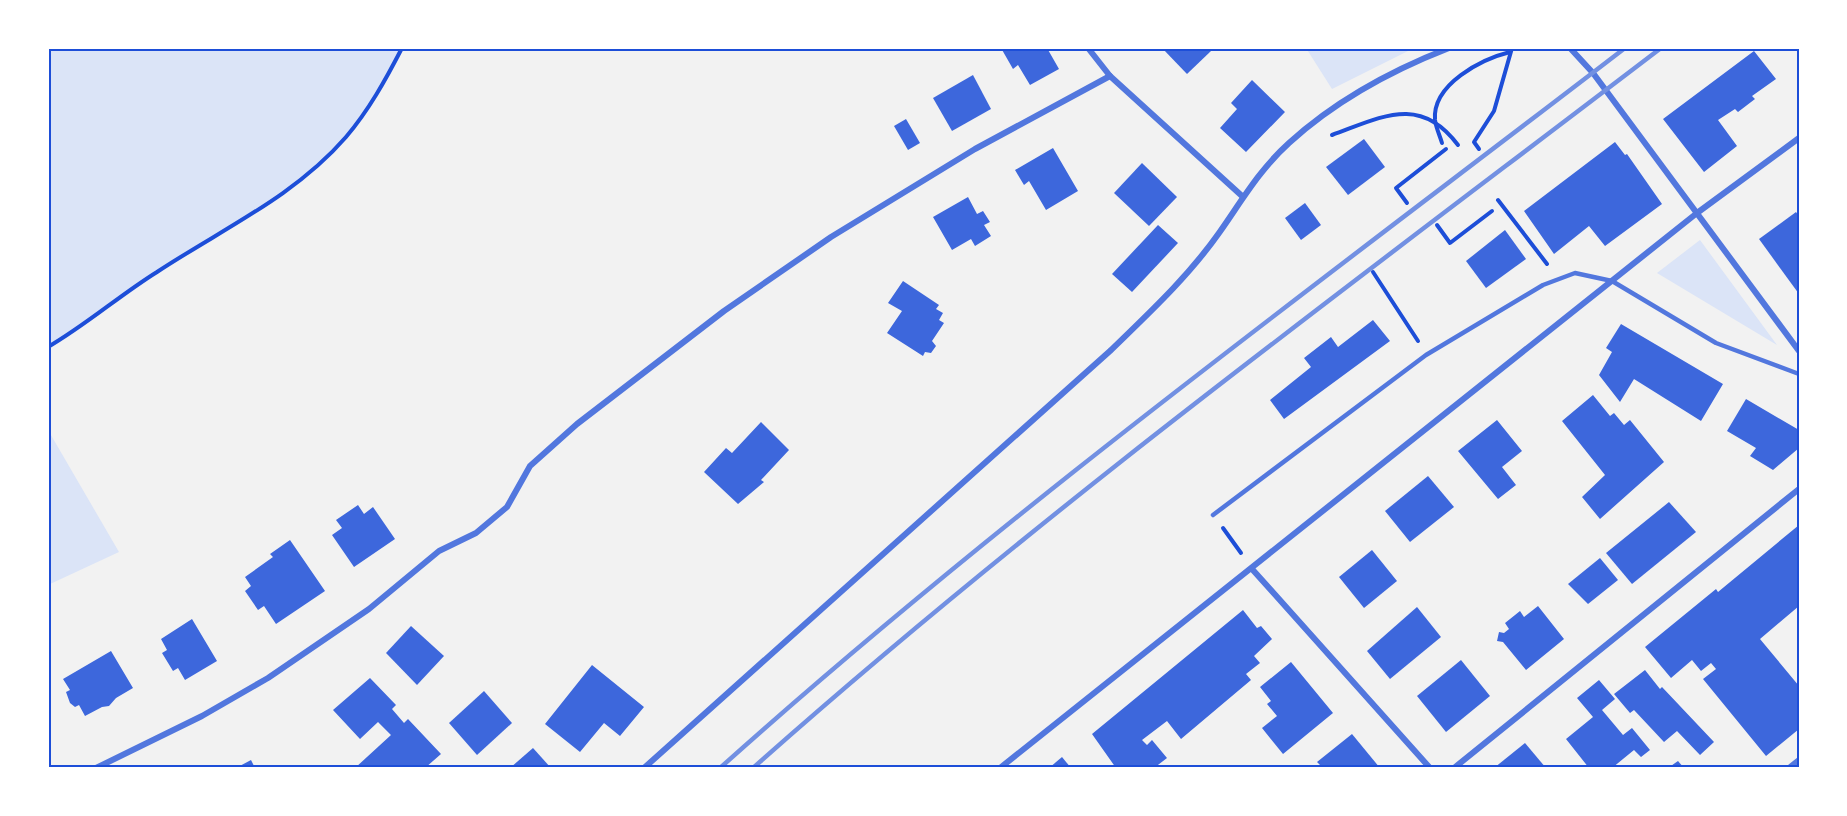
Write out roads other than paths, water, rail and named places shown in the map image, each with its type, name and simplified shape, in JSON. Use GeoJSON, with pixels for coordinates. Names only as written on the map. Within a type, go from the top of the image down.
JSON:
{"type":"FeatureCollection","features":[{"type":"Feature","properties":{"kind":"street"},"geometry":{"type":"LineString","coordinates":[[1088,48],[1110,76],[1242,196]]}},
{"type":"Feature","properties":{"kind":"street"},"geometry":{"type":"LineString","coordinates":[[644,768],[1110,351],[1183,277],[1218,234],[1242,196],[1267,165],[1319,117],[1354,93],[1419,60],[1449,48]]}},
{"type":"Feature","properties":{"kind":"street"},"geometry":{"type":"LineString","coordinates":[[1570,48],[1593,73],[1799,351]]}},
{"type":"Feature","properties":{"kind":"street"},"geometry":{"type":"LineString","coordinates":[[96,768],[201,716],[268,678],[369,609],[439,551],[476,533],[507,507],[530,466],[577,424],[724,311],[831,237],[975,149],[1110,76]]}},
{"type":"Feature","properties":{"kind":"street"},"geometry":{"type":"LineString","coordinates":[[1000,768],[1612,280],[1697,213],[1799,138]]}},
{"type":"Feature","properties":{"kind":"street"},"geometry":{"type":"LineString","coordinates":[[1454,768],[1799,489]]}},
{"type":"Feature","properties":{"kind":"street"},"geometry":{"type":"LineString","coordinates":[[1252,568],[1430,768]]}},
{"type":"Feature","properties":{"kind":"street"},"geometry":{"type":"LineString","coordinates":[[1789,768],[1799,760]]}},
{"type":"Feature","properties":{"kind":"lane"},"geometry":{"type":"LineString","coordinates":[[1214,515],[1426,354],[1543,285],[1575,273],[1612,280],[1716,343],[1799,374]]}},
{"type":"Feature","properties":{"kind":"railway"},"geometry":{"type":"LineString","coordinates":[[720,768],[829,673],[1052,489],[1280,311],[1625,48]]}},
{"type":"Feature","properties":{"kind":"railway"},"geometry":{"type":"LineString","coordinates":[[753,768],[862,673],[1086,489],[1315,311],[1661,48]]}}]}
